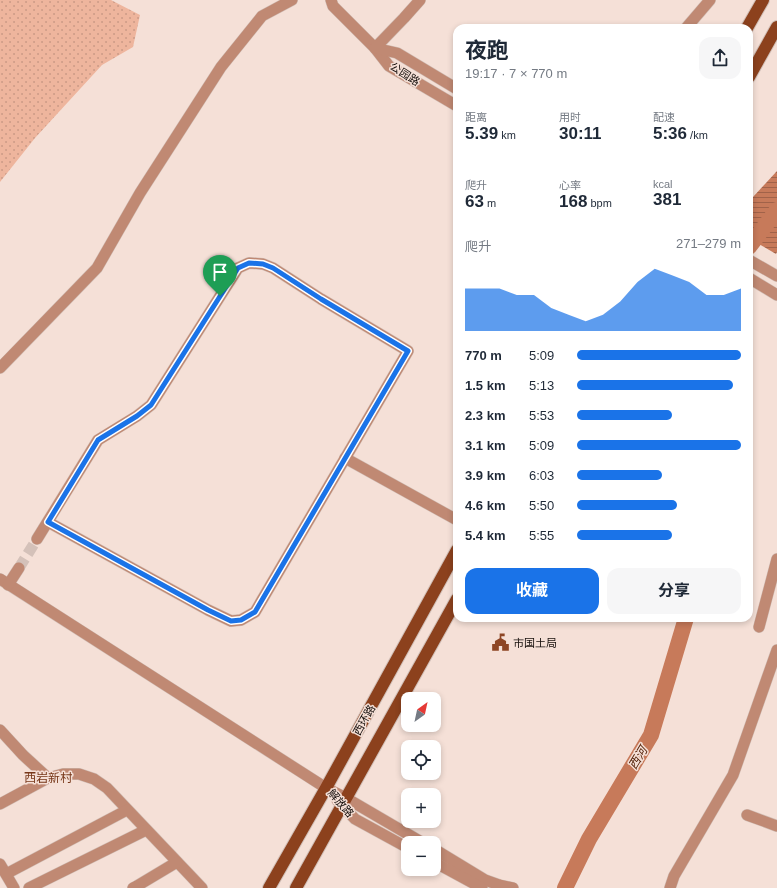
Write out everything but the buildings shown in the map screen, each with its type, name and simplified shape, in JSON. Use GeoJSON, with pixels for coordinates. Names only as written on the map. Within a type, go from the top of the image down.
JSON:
{"type":"FeatureCollection","features":[{"type":"Feature","properties":{"kind":"main road"},"geometry":{"type":"LineString","coordinates":[[749,24],[763,0]]}},
{"type":"Feature","properties":{"kind":"main road"},"geometry":{"type":"LineString","coordinates":[[753,70],[777,27]]}},
{"type":"Feature","properties":{"kind":"main road","name":"西环路"},"geometry":{"type":"LineString","coordinates":[[269,888],[453,557]]}},
{"type":"Feature","properties":{"kind":"main road","name":"西环路"},"geometry":{"type":"LineString","coordinates":[[296,888],[453,606]]}},
{"type":"Feature","properties":{"kind":"street"},"geometry":{"type":"LineString","coordinates":[[0,368],[97,268],[140,193],[225,61],[262,16],[292,0]]}},
{"type":"Feature","properties":{"kind":"street"},"geometry":{"type":"LineString","coordinates":[[331,0],[333,6],[375,48],[420,0]]}},
{"type":"Feature","properties":{"kind":"street"},"geometry":{"type":"LineString","coordinates":[[689,24],[710,0]]}},
{"type":"Feature","properties":{"kind":"street","name":"公园路"},"geometry":{"type":"LineString","coordinates":[[375,48],[397,54],[453,87]]}},
{"type":"Feature","properties":{"kind":"street","name":"公园路"},"geometry":{"type":"LineString","coordinates":[[375,48],[389,66],[453,104]]}},
{"type":"Feature","properties":{"kind":"street"},"geometry":{"type":"LineString","coordinates":[[753,262],[777,276]]}},
{"type":"Feature","properties":{"kind":"street"},"geometry":{"type":"LineString","coordinates":[[37,539],[98,440],[137,416],[151,405],[238,268],[249,263],[263,264],[273,268],[321,299],[408,351],[255,612],[241,620],[231,621],[208,610],[48,522]]}},
{"type":"Feature","properties":{"kind":"street"},"geometry":{"type":"LineString","coordinates":[[753,280],[774,293]]}},
{"type":"Feature","properties":{"kind":"street"},"geometry":{"type":"LineString","coordinates":[[345,458],[453,518]]}},
{"type":"Feature","properties":{"kind":"street"},"geometry":{"type":"LineString","coordinates":[[759,627],[777,559]]}},
{"type":"Feature","properties":{"kind":"street"},"geometry":{"type":"LineString","coordinates":[[4,582],[19,568]]}},
{"type":"Feature","properties":{"kind":"street","name":"解放路"},"geometry":{"type":"LineString","coordinates":[[4,582],[326,788],[344,802],[410,836]]}},
{"type":"Feature","properties":{"kind":"street"},"geometry":{"type":"LineString","coordinates":[[670,888],[674,876],[733,775],[777,650]]}},
{"type":"Feature","properties":{"kind":"street"},"geometry":{"type":"LineString","coordinates":[[0,730],[23,755],[48,778]]}},
{"type":"Feature","properties":{"kind":"street"},"geometry":{"type":"LineString","coordinates":[[0,804],[48,778],[63,774],[79,774],[94,779],[107,788],[202,888]]}},
{"type":"Feature","properties":{"kind":"street","name":"解放路"},"geometry":{"type":"LineString","coordinates":[[344,802],[355,820],[401,844]]}},
{"type":"Feature","properties":{"kind":"street"},"geometry":{"type":"LineString","coordinates":[[14,888],[3,869],[127,810]]}},
{"type":"Feature","properties":{"kind":"street"},"geometry":{"type":"LineString","coordinates":[[747,815],[777,826]]}},
{"type":"Feature","properties":{"kind":"street"},"geometry":{"type":"LineString","coordinates":[[29,888],[146,830]]}},
{"type":"Feature","properties":{"kind":"street"},"geometry":{"type":"LineString","coordinates":[[441,854],[485,880],[513,888]]}},
{"type":"Feature","properties":{"kind":"street"},"geometry":{"type":"LineString","coordinates":[[132,888],[177,862]]}},
{"type":"Feature","properties":{"kind":"street"},"geometry":{"type":"LineString","coordinates":[[441,866],[482,888]]}},
{"type":"Feature","properties":{"kind":"shaded area"},"geometry":{"type":"Polygon","coordinates":[[[0,0],[111,0],[140,15],[133,47],[102,65],[35,138],[0,182],[0,0]]]}},
{"type":"Feature","properties":{"kind":"shaded area"},"geometry":{"type":"Polygon","coordinates":[[[777,171],[776,254],[753,240],[753,197],[777,171]]]}},
{"type":"Feature","properties":{"kind":"waterway","name":"西河"},"geometry":{"type":"LineString","coordinates":[[753,242],[777,210]]}},
{"type":"Feature","properties":{"kind":"waterway","name":"西河"},"geometry":{"type":"LineString","coordinates":[[565,888],[589,839],[651,735],[685,622]]}},
{"type":"Feature","properties":{"kind":"tunnel"},"geometry":{"type":"LineString","coordinates":[[19,568],[37,539]]}},
{"type":"Feature","properties":{"kind":"place","name":"市国土局"},"geometry":{"type":"Point","coordinates":[500,643]}},
{"type":"Feature","properties":{"kind":"district","name":"西岩新村"},"geometry":{"type":"Point","coordinates":[48,778]}},
{"type":"Feature","properties":{"kind":"route"},"geometry":{"type":"LineString","coordinates":[[249,263],[263,264],[273,268],[321,299],[408,351],[255,612],[241,620],[231,621],[208,610],[48,522],[98,440],[137,416],[151,405],[220,296],[238,268],[249,263]]}}]}
